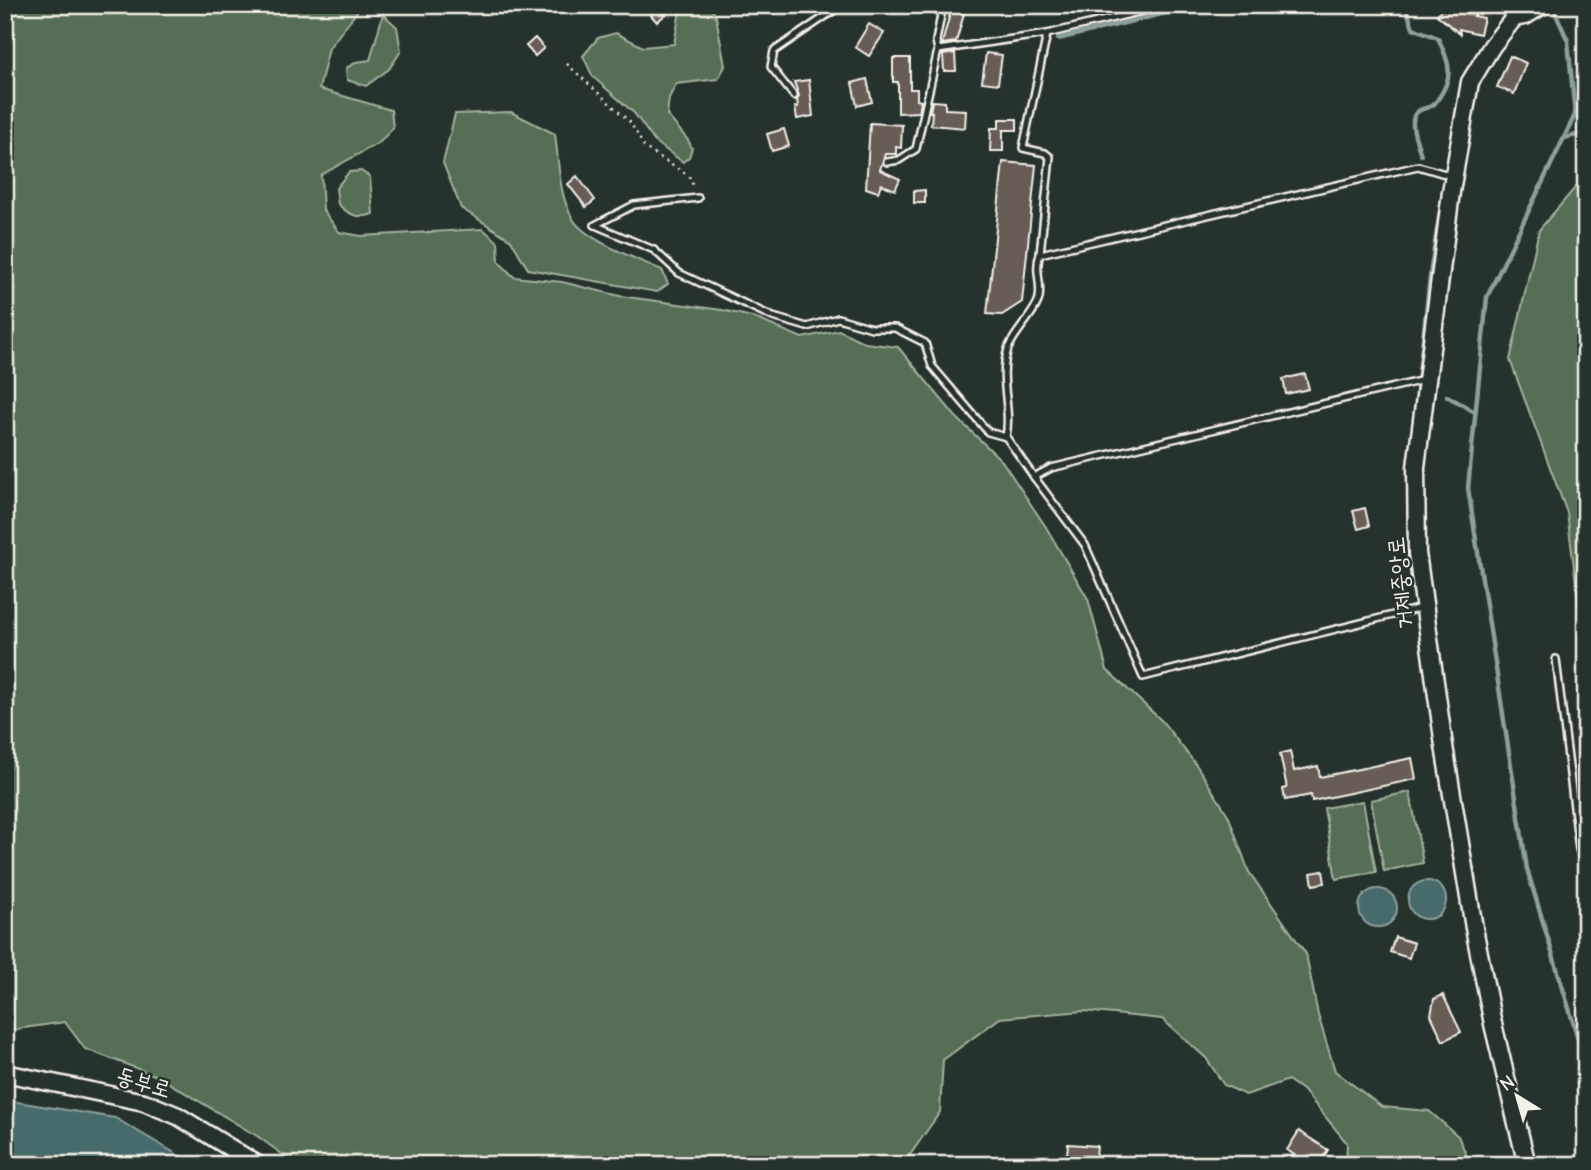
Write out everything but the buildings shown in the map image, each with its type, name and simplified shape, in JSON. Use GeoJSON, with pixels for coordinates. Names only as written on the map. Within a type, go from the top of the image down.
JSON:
{"type":"FeatureCollection","features":[{"type":"Feature","properties":{"kind":"main road"},"geometry":{"type":"LineString","coordinates":[[1516,13],[1543,5]]}},
{"type":"Feature","properties":{"kind":"main road","name":"거제중앙로"},"geometry":{"type":"LineString","coordinates":[[1516,13],[1470,82],[1454,177],[1416,467],[1417,554],[1446,759],[1493,1024],[1528,1165]]}},
{"type":"Feature","properties":{"kind":"main road","name":"동부로"},"geometry":{"type":"LineString","coordinates":[[5,1073],[144,1102],[177,1116],[258,1165]]}},
{"type":"Feature","properties":{"kind":"lane"},"geometry":{"type":"LineString","coordinates":[[794,96],[771,67],[774,51],[842,5]]}},
{"type":"Feature","properties":{"kind":"lane"},"geometry":{"type":"LineString","coordinates":[[887,162],[899,160],[916,149],[938,50],[936,41],[943,5]]}},
{"type":"Feature","properties":{"kind":"lane"},"geometry":{"type":"LineString","coordinates":[[938,50],[1047,34],[1168,5]]}},
{"type":"Feature","properties":{"kind":"lane"},"geometry":{"type":"LineString","coordinates":[[1006,437],[1010,420],[1003,382],[1008,348],[1039,299],[1036,265],[1040,254],[1050,157],[1045,153],[1023,148],[1047,34]]}},
{"type":"Feature","properties":{"kind":"lane"},"geometry":{"type":"LineString","coordinates":[[1040,254],[1418,166],[1454,177]]}},
{"type":"Feature","properties":{"kind":"lane"},"geometry":{"type":"LineString","coordinates":[[698,198],[634,205],[595,225],[654,250],[679,273],[773,317],[807,327],[838,318],[872,328],[895,328],[925,343],[932,366],[988,432],[1006,437],[1085,544],[1143,677],[1424,607]]}},
{"type":"Feature","properties":{"kind":"lane"},"geometry":{"type":"LineString","coordinates":[[1034,477],[1051,468],[1429,379]]}},
{"type":"Feature","properties":{"kind":"lane"},"geometry":{"type":"LineString","coordinates":[[1556,659],[1579,849],[1586,872]]}},
{"type":"Feature","properties":{"kind":"path"},"geometry":{"type":"LineString","coordinates":[[567,64],[630,122],[645,148],[690,176],[698,198]]}},
{"type":"Feature","properties":{"kind":"green space"},"geometry":{"type":"Polygon","coordinates":[[[5,5],[362,5],[329,48],[319,89],[391,110],[393,128],[380,142],[321,175],[323,210],[339,232],[361,236],[483,229],[498,242],[499,262],[514,277],[562,282],[620,296],[722,310],[752,317],[802,338],[839,330],[865,343],[898,347],[956,417],[1002,461],[1046,527],[1088,599],[1107,670],[1162,721],[1197,766],[1228,815],[1249,872],[1306,954],[1318,1015],[1335,1071],[1382,1107],[1429,1111],[1458,1136],[1471,1165],[1346,1165],[1347,1143],[1305,1092],[1288,1080],[1246,1095],[1224,1085],[1206,1058],[1162,1019],[1084,1011],[1000,1018],[943,1060],[940,1112],[903,1165],[297,1165],[257,1136],[157,1076],[85,1049],[65,1022],[17,1029],[5,1040],[5,5]]]}},
{"type":"Feature","properties":{"kind":"green space"},"geometry":{"type":"Polygon","coordinates":[[[681,5],[709,5],[716,16],[725,66],[718,79],[676,84],[669,98],[667,115],[692,148],[689,157],[683,162],[655,142],[634,113],[593,77],[583,56],[598,38],[616,33],[643,47],[674,44],[681,5]]]}},
{"type":"Feature","properties":{"kind":"green space"},"geometry":{"type":"Polygon","coordinates":[[[383,14],[397,27],[401,51],[389,69],[366,86],[347,80],[346,68],[357,62],[370,60],[383,14]]]}},
{"type":"Feature","properties":{"kind":"green space"},"geometry":{"type":"Polygon","coordinates":[[[511,112],[555,134],[564,199],[579,227],[613,249],[662,270],[668,284],[657,292],[528,269],[511,240],[461,208],[443,163],[455,114],[511,112]]]}},
{"type":"Feature","properties":{"kind":"green space"},"geometry":{"type":"Polygon","coordinates":[[[361,171],[370,177],[373,214],[358,216],[338,204],[336,188],[349,172],[361,171]]]}},
{"type":"Feature","properties":{"kind":"green space"},"geometry":{"type":"Polygon","coordinates":[[[1586,175],[1586,660],[1567,513],[1510,360],[1539,230],[1586,175]]]}},
{"type":"Feature","properties":{"kind":"green space"},"geometry":{"type":"Polygon","coordinates":[[[1410,792],[1423,863],[1384,871],[1371,800],[1410,792]]]}},
{"type":"Feature","properties":{"kind":"green space"},"geometry":{"type":"Polygon","coordinates":[[[1363,801],[1376,872],[1336,879],[1324,808],[1363,801]]]}},
{"type":"Feature","properties":{"kind":"water"},"geometry":{"type":"Polygon","coordinates":[[[1427,881],[1440,887],[1446,900],[1440,913],[1427,919],[1414,913],[1408,900],[1414,887],[1427,881]]]}},
{"type":"Feature","properties":{"kind":"water"},"geometry":{"type":"Polygon","coordinates":[[[1378,889],[1391,895],[1397,908],[1391,921],[1378,927],[1365,921],[1359,908],[1365,895],[1378,889]]]}},
{"type":"Feature","properties":{"kind":"water"},"geometry":{"type":"Polygon","coordinates":[[[5,1100],[115,1118],[195,1165],[5,1165],[5,1100]]]}},
{"type":"Feature","properties":{"kind":"waterway"},"geometry":{"type":"LineString","coordinates":[[1058,39],[1199,5]]}},
{"type":"Feature","properties":{"kind":"waterway"},"geometry":{"type":"LineString","coordinates":[[1405,5],[1413,28],[1438,38],[1449,71],[1438,99],[1433,105],[1415,113],[1414,130],[1421,155]]}},
{"type":"Feature","properties":{"kind":"waterway"},"geometry":{"type":"LineString","coordinates":[[1552,5],[1568,41],[1575,115],[1487,297],[1468,488],[1527,869],[1586,1065]]}},
{"type":"Feature","properties":{"kind":"waterway"},"geometry":{"type":"LineString","coordinates":[[1564,138],[1586,133]]}},
{"type":"Feature","properties":{"kind":"waterway"},"geometry":{"type":"LineString","coordinates":[[1417,392],[1431,268],[1444,186]]}},
{"type":"Feature","properties":{"kind":"waterway"},"geometry":{"type":"LineString","coordinates":[[1447,396],[1475,412]]}}]}
